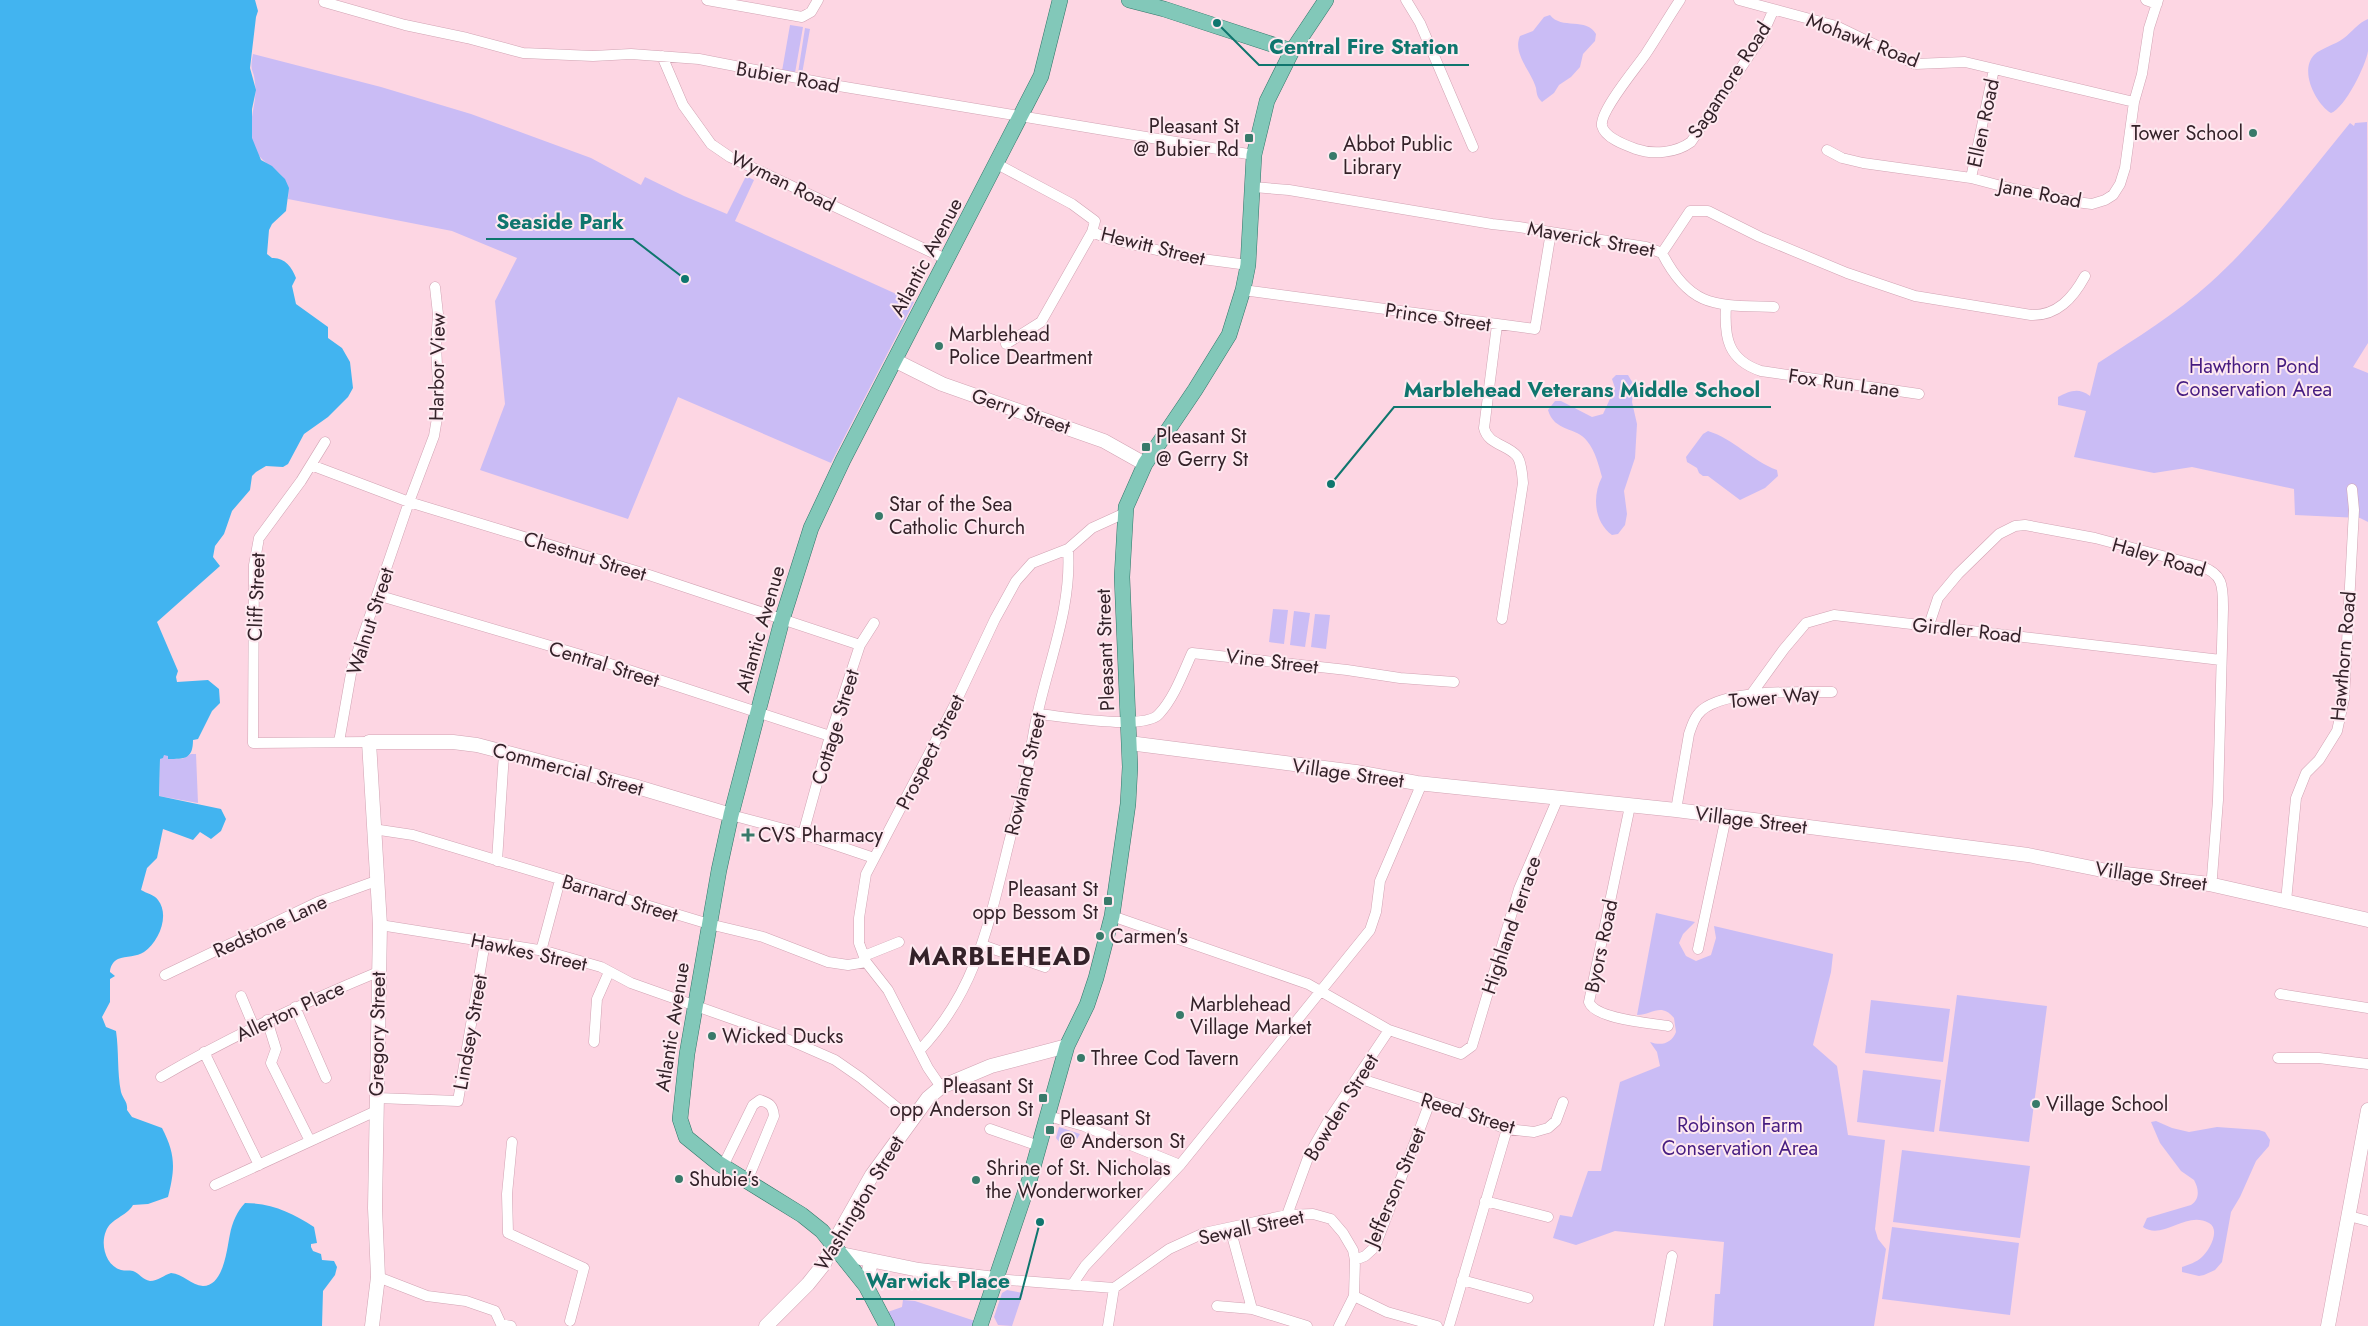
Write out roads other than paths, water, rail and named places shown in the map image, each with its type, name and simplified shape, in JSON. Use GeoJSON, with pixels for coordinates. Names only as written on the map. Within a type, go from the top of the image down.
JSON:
{"type":"FeatureCollection","features":[{"type":"Feature","properties":{"kind":"main road","name":"Atlantic Avenue"},"geometry":{"type":"LineString","coordinates":[[887,1326],[866,1286],[837,1249],[806,1218],[723,1166],[690,1142],[682,1130],[680,1119],[695,1005],[731,815],[782,620],[811,528],[843,460],[896,361],[1042,76],[1060,0]]}},
{"type":"Feature","properties":{"kind":"main road"},"geometry":{"type":"LineString","coordinates":[[1129,0],[1165,4],[1292,51]]}},
{"type":"Feature","properties":{"kind":"main road","name":"Pleasant Street"},"geometry":{"type":"LineString","coordinates":[[980,1326],[1039,1146],[1067,1046],[1087,1005],[1112,916],[1128,804],[1129,743],[1123,593],[1125,512],[1145,464],[1195,390],[1229,335],[1243,290],[1248,265],[1254,155],[1267,101],[1292,51],[1326,0]]}},
{"type":"Feature","properties":{"kind":"main road","name":"Gerry Street"},"geometry":{"type":"LineString","coordinates":[[896,361],[942,384],[1104,441],[1145,464]]}},
{"type":"Feature","properties":{"kind":"main road","name":"Commercial Street"},"geometry":{"type":"LineString","coordinates":[[369,742],[453,742],[634,786],[731,815]]}},
{"type":"Feature","properties":{"kind":"main road","name":"Gregory Street"},"geometry":{"type":"LineString","coordinates":[[369,742],[380,925],[375,1208],[378,1277],[372,1326]]}},
{"type":"Feature","properties":{"kind":"main road","name":"Village Street"},"geometry":{"type":"LineString","coordinates":[[1129,743],[1422,783],[1676,810],[2028,855],[2117,874],[2209,884],[2368,920]]}},
{"type":"Feature","properties":{"kind":"main road","name":"Washington Street"},"geometry":{"type":"LineString","coordinates":[[766,1326],[808,1284],[837,1249],[872,1175],[928,1098],[941,1087],[991,1066],[1067,1046]]}},
{"type":"Feature","properties":{"kind":"main road"},"geometry":{"type":"LineString","coordinates":[[2328,1326],[2368,1110]]}},
{"type":"Feature","properties":{"kind":"main road"},"geometry":{"type":"LineString","coordinates":[[837,1249],[871,1261],[996,1280]]}},
{"type":"Feature","properties":{"kind":"main road"},"geometry":{"type":"LineString","coordinates":[[866,1286],[871,1261]]}},
{"type":"Feature","properties":{"kind":"street"},"geometry":{"type":"LineString","coordinates":[[707,0],[802,17],[814,10],[818,0]]}},
{"type":"Feature","properties":{"kind":"street"},"geometry":{"type":"LineString","coordinates":[[1406,0],[1420,23],[1473,147]]}},
{"type":"Feature","properties":{"kind":"street","name":"Sagamore Road"},"geometry":{"type":"LineString","coordinates":[[1680,0],[1645,55],[1622,84],[1602,120],[1602,128],[1610,137],[1642,151],[1674,150],[1691,142],[1761,38],[1773,10]]}},
{"type":"Feature","properties":{"kind":"street","name":"Mohawk Road"},"geometry":{"type":"LineString","coordinates":[[1739,0],[1836,26],[1915,64],[1965,62],[2134,102]]}},
{"type":"Feature","properties":{"kind":"street"},"geometry":{"type":"LineString","coordinates":[[2146,0],[2157,2]]}},
{"type":"Feature","properties":{"kind":"street","name":"Bubier Road"},"geometry":{"type":"LineString","coordinates":[[324,2],[405,25],[468,38],[523,53],[593,56],[631,54],[699,60],[826,84],[1254,155]]}},
{"type":"Feature","properties":{"kind":"street","name":"Jane Road"},"geometry":{"type":"LineString","coordinates":[[1827,150],[1842,158],[1864,163],[1971,178],[2076,202],[2092,204],[2105,200],[2113,195],[2120,184],[2126,168],[2134,102],[2142,74],[2149,28],[2157,2]]}},
{"type":"Feature","properties":{"kind":"street","name":"Wyman Road"},"geometry":{"type":"LineString","coordinates":[[662,56],[684,105],[711,144],[730,157],[948,260]]}},
{"type":"Feature","properties":{"kind":"street","name":"Ellen Road"},"geometry":{"type":"LineString","coordinates":[[1971,178],[1994,69]]}},
{"type":"Feature","properties":{"kind":"street","name":"Hewitt Street"},"geometry":{"type":"LineString","coordinates":[[997,164],[1072,204],[1095,221],[1092,232],[1110,239],[1187,257],[1248,265]]}},
{"type":"Feature","properties":{"kind":"street","name":"Maverick Street"},"geometry":{"type":"LineString","coordinates":[[1253,187],[1289,190],[1646,247],[1662,253],[1690,211],[1708,211],[1760,237],[1847,273],[1915,296],[2042,316],[2053,312],[2069,300],[2085,276]]}},
{"type":"Feature","properties":{"kind":"street"},"geometry":{"type":"LineString","coordinates":[[1006,344],[1041,322],[1092,232]]}},
{"type":"Feature","properties":{"kind":"street","name":"Prince Street"},"geometry":{"type":"LineString","coordinates":[[1243,290],[1535,330],[1551,232]]}},
{"type":"Feature","properties":{"kind":"street"},"geometry":{"type":"LineString","coordinates":[[1662,253],[1689,292],[1710,302],[1726,306],[1774,307]]}},
{"type":"Feature","properties":{"kind":"street","name":"Harbor View"},"geometry":{"type":"LineString","coordinates":[[409,502],[434,436],[438,419],[439,390],[436,345],[438,314],[435,288]]}},
{"type":"Feature","properties":{"kind":"street","name":"Fox Run Lane"},"geometry":{"type":"LineString","coordinates":[[1726,306],[1725,323],[1731,350],[1737,359],[1747,366],[1761,371],[1919,394]]}},
{"type":"Feature","properties":{"kind":"street"},"geometry":{"type":"LineString","coordinates":[[1497,325],[1484,428],[1486,435],[1517,456],[1523,483],[1502,620]]}},
{"type":"Feature","properties":{"kind":"street","name":"Cliff Street"},"geometry":{"type":"LineString","coordinates":[[252,743],[254,565],[259,538],[311,465],[324,442]]}},
{"type":"Feature","properties":{"kind":"street","name":"Chestnut Street"},"geometry":{"type":"LineString","coordinates":[[311,465],[409,502],[649,575],[860,644]]}},
{"type":"Feature","properties":{"kind":"street","name":"Hawthorn Road"},"geometry":{"type":"LineString","coordinates":[[2286,901],[2296,798],[2306,773],[2319,760],[2337,731],[2344,699],[2354,510],[2352,489]]}},
{"type":"Feature","properties":{"kind":"street","name":"Walnut Street"},"geometry":{"type":"LineString","coordinates":[[339,742],[352,668],[409,502]]}},
{"type":"Feature","properties":{"kind":"street"},"geometry":{"type":"LineString","coordinates":[[1068,549],[1092,528],[1125,512]]}},
{"type":"Feature","properties":{"kind":"street","name":"Haley Road"},"geometry":{"type":"LineString","coordinates":[[1929,625],[1938,598],[1958,574],[1999,534],[2015,526],[2026,525],[2095,538],[2211,570],[2221,581],[2223,589],[2218,800],[2212,877],[2209,884]]}},
{"type":"Feature","properties":{"kind":"street","name":"Rowland Street"},"geometry":{"type":"LineString","coordinates":[[920,1050],[934,1034],[971,976],[993,914],[1028,768],[1038,714],[1067,599],[1070,574],[1068,549]]}},
{"type":"Feature","properties":{"kind":"street","name":"Prospect Street"},"geometry":{"type":"LineString","coordinates":[[941,1087],[928,1068],[888,990],[865,959],[859,942],[859,918],[866,874],[954,706],[995,619],[1016,581],[1032,563],[1068,549]]}},
{"type":"Feature","properties":{"kind":"street","name":"Central Street"},"geometry":{"type":"LineString","coordinates":[[377,595],[598,660],[757,714],[830,736]]}},
{"type":"Feature","properties":{"kind":"street","name":"Girdler Road"},"geometry":{"type":"LineString","coordinates":[[1750,696],[1794,636],[1806,623],[1834,614],[1888,622],[1929,625],[2221,660]]}},
{"type":"Feature","properties":{"kind":"street","name":"Cottage Street"},"geometry":{"type":"LineString","coordinates":[[803,834],[830,736],[860,644],[874,623]]}},
{"type":"Feature","properties":{"kind":"street","name":"Vine Street"},"geometry":{"type":"LineString","coordinates":[[1128,723],[1153,720],[1159,714],[1192,653],[1347,670],[1400,678],[1454,682]]}},
{"type":"Feature","properties":{"kind":"street","name":"Tower Way"},"geometry":{"type":"LineString","coordinates":[[1676,810],[1689,734],[1693,722],[1701,711],[1710,706],[1750,696],[1786,692],[1832,692]]}},
{"type":"Feature","properties":{"kind":"street"},"geometry":{"type":"LineString","coordinates":[[1038,714],[1128,723]]}},
{"type":"Feature","properties":{"kind":"street","name":"Commercial Street"},"geometry":{"type":"LineString","coordinates":[[252,743],[369,742]]}},
{"type":"Feature","properties":{"kind":"street"},"geometry":{"type":"LineString","coordinates":[[497,861],[504,753]]}},
{"type":"Feature","properties":{"kind":"street"},"geometry":{"type":"LineString","coordinates":[[1072,1285],[1085,1266],[1180,1165],[1370,930],[1376,912],[1380,881],[1422,783]]}},
{"type":"Feature","properties":{"kind":"street","name":"Highland Terrace"},"geometry":{"type":"LineString","coordinates":[[1389,1030],[1456,1053],[1466,1052],[1472,1046],[1520,889],[1552,797]]}},
{"type":"Feature","properties":{"kind":"street","name":"Byors Road"},"geometry":{"type":"LineString","coordinates":[[1630,806],[1589,1002],[1594,1010],[1605,1015],[1668,1026]]}},
{"type":"Feature","properties":{"kind":"street","name":"Commercial Street"},"geometry":{"type":"LineString","coordinates":[[731,815],[803,834],[874,858]]}},
{"type":"Feature","properties":{"kind":"street"},"geometry":{"type":"LineString","coordinates":[[1698,949],[1726,817]]}},
{"type":"Feature","properties":{"kind":"street","name":"Barnard Street"},"geometry":{"type":"LineString","coordinates":[[373,829],[413,835],[709,924],[763,937],[828,962],[848,965],[865,959],[899,942]]}},
{"type":"Feature","properties":{"kind":"street"},"geometry":{"type":"LineString","coordinates":[[541,950],[560,880]]}},
{"type":"Feature","properties":{"kind":"street","name":"Redstone Lane"},"geometry":{"type":"LineString","coordinates":[[165,975],[318,902],[376,881]]}},
{"type":"Feature","properties":{"kind":"street"},"geometry":{"type":"LineString","coordinates":[[1112,916],[1308,984],[1389,1030]]}},
{"type":"Feature","properties":{"kind":"street","name":"Hawkes Street"},"geometry":{"type":"LineString","coordinates":[[380,925],[541,950],[609,972],[631,983],[778,1035],[835,1060],[911,1119]]}},
{"type":"Feature","properties":{"kind":"street","name":"Lindsey Street"},"geometry":{"type":"LineString","coordinates":[[376,1105],[458,1101],[485,942]]}},
{"type":"Feature","properties":{"kind":"street"},"geometry":{"type":"LineString","coordinates":[[982,945],[1045,967]]}},
{"type":"Feature","properties":{"kind":"street","name":"Allerton Place"},"geometry":{"type":"LineString","coordinates":[[161,1077],[204,1052],[268,1020],[378,972]]}},
{"type":"Feature","properties":{"kind":"street"},"geometry":{"type":"LineString","coordinates":[[594,1042],[597,999],[609,972]]}},
{"type":"Feature","properties":{"kind":"street"},"geometry":{"type":"LineString","coordinates":[[2280,994],[2368,1008]]}},
{"type":"Feature","properties":{"kind":"street"},"geometry":{"type":"LineString","coordinates":[[241,996],[254,1027]]}},
{"type":"Feature","properties":{"kind":"street"},"geometry":{"type":"LineString","coordinates":[[295,1007],[326,1078]]}},
{"type":"Feature","properties":{"kind":"street"},"geometry":{"type":"LineString","coordinates":[[268,1020],[276,1049],[271,1063],[310,1141]]}},
{"type":"Feature","properties":{"kind":"street","name":"Bowden Street"},"geometry":{"type":"LineString","coordinates":[[1287,1215],[1308,1155],[1330,1118],[1389,1030]]}},
{"type":"Feature","properties":{"kind":"street"},"geometry":{"type":"LineString","coordinates":[[204,1052],[259,1165]]}},
{"type":"Feature","properties":{"kind":"street"},"geometry":{"type":"LineString","coordinates":[[2278,1058],[2319,1058],[2368,1064]]}},
{"type":"Feature","properties":{"kind":"street","name":"Reed Street"},"geometry":{"type":"LineString","coordinates":[[1358,1078],[1458,1110],[1507,1129],[1534,1132],[1548,1128],[1556,1121],[1563,1102]]}},
{"type":"Feature","properties":{"kind":"street"},"geometry":{"type":"LineString","coordinates":[[723,1166],[753,1105],[760,1100],[769,1103],[773,1108],[774,1116],[747,1181]]}},
{"type":"Feature","properties":{"kind":"street","name":"Jefferson Street"},"geometry":{"type":"LineString","coordinates":[[1354,1296],[1355,1260],[1365,1256],[1375,1247],[1430,1102]]}},
{"type":"Feature","properties":{"kind":"street"},"geometry":{"type":"LineString","coordinates":[[215,1185],[310,1141],[376,1105]]}},
{"type":"Feature","properties":{"kind":"street"},"geometry":{"type":"LineString","coordinates":[[1048,1116],[1084,1126],[1180,1165]]}},
{"type":"Feature","properties":{"kind":"street"},"geometry":{"type":"LineString","coordinates":[[990,1129],[1039,1146]]}},
{"type":"Feature","properties":{"kind":"street"},"geometry":{"type":"LineString","coordinates":[[1449,1326],[1507,1129]]}},
{"type":"Feature","properties":{"kind":"street"},"geometry":{"type":"LineString","coordinates":[[512,1142],[507,1194],[508,1234],[584,1268],[572,1324]]}},
{"type":"Feature","properties":{"kind":"street"},"geometry":{"type":"LineString","coordinates":[[1485,1201],[1548,1217]]}},
{"type":"Feature","properties":{"kind":"street","name":"Sewall Street"},"geometry":{"type":"LineString","coordinates":[[1114,1288],[1170,1249],[1204,1233],[1287,1215],[1313,1214],[1331,1219],[1344,1233],[1353,1250],[1355,1260]]}},
{"type":"Feature","properties":{"kind":"street"},"geometry":{"type":"LineString","coordinates":[[2349,1216],[2368,1221]]}},
{"type":"Feature","properties":{"kind":"street"},"geometry":{"type":"LineString","coordinates":[[1230,1228],[1252,1309]]}},
{"type":"Feature","properties":{"kind":"street"},"geometry":{"type":"LineString","coordinates":[[1659,1326],[1672,1256]]}},
{"type":"Feature","properties":{"kind":"street"},"geometry":{"type":"LineString","coordinates":[[378,1277],[427,1296],[466,1301],[495,1311],[501,1324],[511,1326]]}},
{"type":"Feature","properties":{"kind":"street"},"geometry":{"type":"LineString","coordinates":[[996,1280],[1114,1288],[1108,1326]]}},
{"type":"Feature","properties":{"kind":"street"},"geometry":{"type":"LineString","coordinates":[[1462,1280],[1528,1298]]}},
{"type":"Feature","properties":{"kind":"street"},"geometry":{"type":"LineString","coordinates":[[1339,1326],[1354,1296],[1387,1312],[1437,1326]]}},
{"type":"Feature","properties":{"kind":"street"},"geometry":{"type":"LineString","coordinates":[[1217,1306],[1252,1309],[1307,1326]]}},
{"type":"Feature","properties":{"kind":"water"},"geometry":{"type":"Polygon","coordinates":[[[0,0],[255,0],[258,11],[250,68],[256,90],[252,109],[252,138],[261,160],[272,166],[285,179],[289,188],[286,211],[272,224],[269,230],[267,254],[272,258],[284,261],[290,267],[296,278],[292,286],[296,304],[328,327],[328,338],[342,348],[350,362],[353,388],[348,397],[328,417],[304,434],[288,464],[283,467],[266,466],[252,476],[250,490],[232,511],[224,534],[215,546],[213,557],[220,566],[157,622],[178,671],[177,682],[208,680],[219,689],[220,703],[212,711],[198,739],[193,740],[193,746],[187,757],[168,759],[168,756],[164,755],[160,759],[159,796],[221,809],[226,819],[221,831],[211,839],[200,832],[193,840],[163,829],[157,858],[147,868],[141,890],[158,900],[163,913],[161,928],[154,942],[144,952],[118,959],[112,964],[110,972],[115,976],[110,979],[110,1002],[102,1017],[106,1027],[116,1031],[121,1092],[127,1105],[127,1110],[132,1117],[162,1128],[170,1146],[173,1162],[168,1197],[148,1204],[133,1205],[108,1227],[104,1237],[104,1248],[108,1260],[116,1268],[133,1271],[150,1281],[171,1273],[199,1285],[210,1284],[216,1280],[220,1273],[226,1257],[232,1226],[242,1206],[245,1203],[255,1203],[273,1207],[290,1213],[314,1227],[317,1243],[311,1244],[313,1251],[321,1254],[322,1260],[334,1261],[337,1267],[335,1275],[323,1291],[322,1326],[0,1326],[0,0]]]}},
{"type":"Feature","properties":{"kind":"place","name":"Central Fire Station"},"geometry":{"type":"Point","coordinates":[1217,23]}},
{"type":"Feature","properties":{"kind":"place","name":"Tower School"},"geometry":{"type":"Point","coordinates":[2253,133]}},
{"type":"Feature","properties":{"kind":"place","name":"Pleasant St @ Bubier Rd"},"geometry":{"type":"Point","coordinates":[1249,138]}},
{"type":"Feature","properties":{"kind":"place","name":"Abbot Public Library"},"geometry":{"type":"Point","coordinates":[1333,156]}},
{"type":"Feature","properties":{"kind":"place","name":"Seaside Park"},"geometry":{"type":"Point","coordinates":[685,279]}},
{"type":"Feature","properties":{"kind":"place","name":"Marblehead Police Deartment"},"geometry":{"type":"Point","coordinates":[939,346]}},
{"type":"Feature","properties":{"kind":"place","name":"Pleasant St @ Gerry St"},"geometry":{"type":"Point","coordinates":[1146,447]}},
{"type":"Feature","properties":{"kind":"place","name":"Marblehead Veterans Middle School"},"geometry":{"type":"Point","coordinates":[1331,484]}},
{"type":"Feature","properties":{"kind":"place","name":"Star of the Sea Catholic Church"},"geometry":{"type":"Point","coordinates":[879,516]}},
{"type":"Feature","properties":{"kind":"place","name":"CVS Pharmacy"},"geometry":{"type":"Point","coordinates":[748,835]}},
{"type":"Feature","properties":{"kind":"place","name":"Pleasant St opp Bessom St"},"geometry":{"type":"Point","coordinates":[1108,901]}},
{"type":"Feature","properties":{"kind":"place","name":"Carmen's"},"geometry":{"type":"Point","coordinates":[1100,936]}},
{"type":"Feature","properties":{"kind":"place","name":"Marblehead Village Market"},"geometry":{"type":"Point","coordinates":[1180,1015]}},
{"type":"Feature","properties":{"kind":"place","name":"Wicked Ducks"},"geometry":{"type":"Point","coordinates":[712,1036]}},
{"type":"Feature","properties":{"kind":"place","name":"Three Cod Tavern"},"geometry":{"type":"Point","coordinates":[1081,1058]}},
{"type":"Feature","properties":{"kind":"place","name":"Pleasant St opp Anderson St"},"geometry":{"type":"Point","coordinates":[1043,1098]}},
{"type":"Feature","properties":{"kind":"place","name":"Village School"},"geometry":{"type":"Point","coordinates":[2036,1104]}},
{"type":"Feature","properties":{"kind":"place","name":"Pleasant St @ Anderson St"},"geometry":{"type":"Point","coordinates":[1050,1130]}},
{"type":"Feature","properties":{"kind":"place","name":"Shubie’s"},"geometry":{"type":"Point","coordinates":[679,1179]}},
{"type":"Feature","properties":{"kind":"place","name":"Shrine of St. Nicholas the Wonderworker"},"geometry":{"type":"Point","coordinates":[976,1180]}},
{"type":"Feature","properties":{"kind":"place","name":"Warwick Place"},"geometry":{"type":"Point","coordinates":[1040,1222]}},
{"type":"Feature","properties":{"kind":"district","name":"MARBLEHEAD"},"geometry":{"type":"Point","coordinates":[1000,956]}},
{"type":"Feature","properties":{"kind":"park label","name":"Hawthorn Pond Conservation Area"},"geometry":{"type":"Point","coordinates":[2254,378]}},
{"type":"Feature","properties":{"kind":"park label","name":"Robinson Farm Conservation Area"},"geometry":{"type":"Point","coordinates":[1740,1136]}}]}
